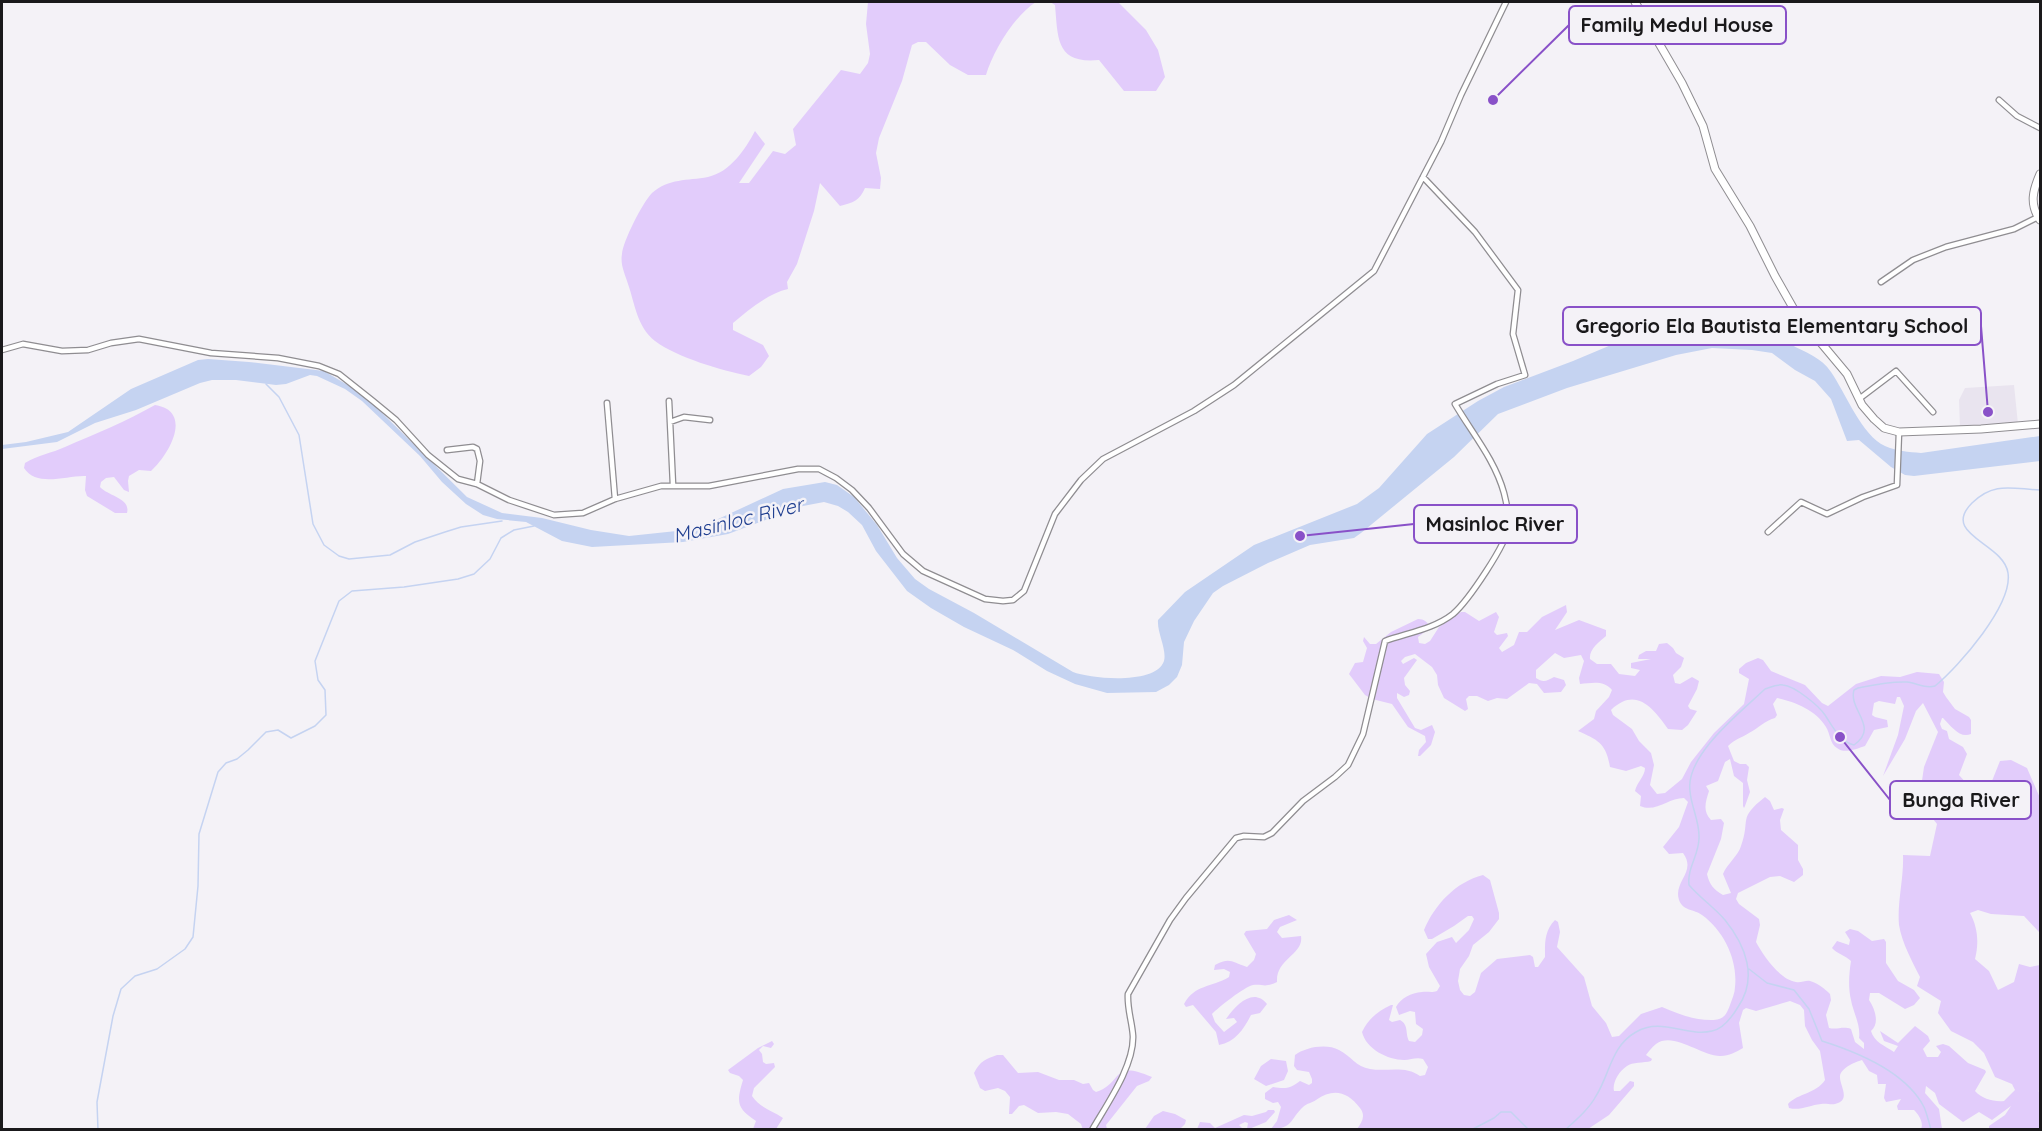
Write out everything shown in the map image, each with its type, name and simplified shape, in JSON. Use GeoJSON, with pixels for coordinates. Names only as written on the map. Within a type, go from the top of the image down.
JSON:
{"type":"FeatureCollection","features":[{"type":"Feature","properties":{"kind":"street"},"geometry":{"type":"LineString","coordinates":[[2,350],[23,344],[62,351],[88,350],[111,343],[139,339],[220,354],[278,358],[320,366],[339,374],[373,400],[458,479],[477,484],[544,513],[561,516],[583,513],[615,499],[661,486],[709,486],[798,469],[819,469],[852,490],[869,508],[903,554],[923,571],[985,598],[1003,602],[1013,600],[1024,591],[1055,514],[1081,480],[1103,459],[1194,411],[1234,385],[1374,271],[1441,142],[1506,2]]}},
{"type":"Feature","properties":{"kind":"street"},"geometry":{"type":"LineString","coordinates":[[1635,2],[1682,83],[1702,126],[1715,170],[1750,226],[1796,313],[1847,374],[1859,399],[1874,419],[1884,428],[1899,432],[2040,424]]}},
{"type":"Feature","properties":{"kind":"street"},"geometry":{"type":"LineString","coordinates":[[1999,100],[2017,116],[2040,128]]}},
{"type":"Feature","properties":{"kind":"street"},"geometry":{"type":"LineString","coordinates":[[1881,282],[1912,260],[1946,247],[2014,229],[2039,218],[2032,202],[2033,189],[2040,174]]}},
{"type":"Feature","properties":{"kind":"street"},"geometry":{"type":"LineString","coordinates":[[1092,1130],[1112,1095],[1132,1048],[1133,1035],[1127,1007],[1128,994],[1170,920],[1236,838],[1264,837],[1272,833],[1303,801],[1348,765],[1363,734],[1385,641],[1426,628],[1453,614],[1480,581],[1509,525],[1504,493],[1494,469],[1455,404],[1525,375],[1513,334],[1518,290],[1475,232],[1423,177]]}},
{"type":"Feature","properties":{"kind":"street"},"geometry":{"type":"LineString","coordinates":[[1859,399],[1896,371],[1933,412]]}},
{"type":"Feature","properties":{"kind":"street"},"geometry":{"type":"LineString","coordinates":[[669,401],[673,485]]}},
{"type":"Feature","properties":{"kind":"street"},"geometry":{"type":"LineString","coordinates":[[607,404],[615,499]]}},
{"type":"Feature","properties":{"kind":"street"},"geometry":{"type":"LineString","coordinates":[[670,422],[684,417],[710,420]]}},
{"type":"Feature","properties":{"kind":"street"},"geometry":{"type":"LineString","coordinates":[[1768,532],[1802,502],[1827,514],[1897,484],[1899,432]]}},
{"type":"Feature","properties":{"kind":"street"},"geometry":{"type":"LineString","coordinates":[[447,450],[473,447],[477,450],[480,461],[477,484]]}},
{"type":"Feature","properties":{"kind":"shaded area"},"geometry":{"type":"Polygon","coordinates":[[[868,2],[1036,2],[1020,16],[1006,34],[986,75],[968,75],[950,65],[926,42],[912,45],[902,81],[879,138],[876,153],[881,178],[880,189],[865,188],[855,200],[840,206],[820,183],[814,211],[797,264],[787,282],[788,289],[766,298],[733,323],[733,330],[763,345],[769,356],[761,367],[749,376],[700,363],[664,347],[649,335],[640,322],[622,262],[626,240],[644,204],[658,188],[678,181],[708,177],[723,170],[742,153],[755,131],[765,144],[739,183],[749,183],[773,151],[785,154],[796,145],[793,129],[841,70],[860,74],[868,63],[870,54],[866,24],[868,2]]]}},
{"type":"Feature","properties":{"kind":"shaded area"},"geometry":{"type":"Polygon","coordinates":[[[1050,2],[1118,2],[1146,30],[1158,50],[1165,77],[1156,91],[1124,91],[1099,60],[1074,58],[1067,53],[1059,38],[1055,5],[1050,2]]]}},
{"type":"Feature","properties":{"kind":"shaded area"},"geometry":{"type":"Polygon","coordinates":[[[2014,385],[2018,424],[1960,428],[1959,400],[1965,388],[2014,385]]]}},
{"type":"Feature","properties":{"kind":"shaded area"},"geometry":{"type":"Polygon","coordinates":[[[155,405],[167,409],[176,424],[165,455],[151,471],[139,470],[129,476],[129,492],[124,490],[114,477],[106,478],[101,482],[100,487],[126,504],[127,513],[115,513],[87,496],[86,476],[36,478],[24,468],[25,463],[30,460],[99,432],[155,405]]]}},
{"type":"Feature","properties":{"kind":"shaded area"},"geometry":{"type":"Polygon","coordinates":[[[1566,605],[1567,612],[1555,630],[1579,620],[1606,630],[1606,636],[1593,649],[1590,659],[1597,664],[1611,664],[1619,674],[1635,676],[1640,670],[1631,668],[1631,663],[1651,659],[1638,659],[1639,655],[1646,651],[1656,651],[1659,644],[1667,643],[1684,658],[1681,667],[1673,675],[1675,683],[1680,684],[1692,677],[1699,681],[1688,706],[1697,711],[1682,730],[1668,729],[1650,707],[1636,700],[1620,703],[1611,710],[1613,715],[1632,729],[1639,741],[1651,753],[1654,765],[1650,785],[1657,794],[1665,793],[1682,779],[1691,762],[1714,733],[1744,704],[1749,679],[1739,673],[1739,669],[1746,663],[1758,658],[1763,660],[1771,671],[1805,685],[1822,703],[1828,706],[1856,684],[1881,676],[1900,677],[1917,672],[1939,674],[1944,682],[1943,692],[1946,697],[1955,709],[1971,720],[1971,734],[1967,735],[1956,731],[1943,718],[1940,724],[1942,729],[1947,731],[1949,739],[1963,747],[1967,754],[1959,775],[1968,785],[1957,796],[1966,808],[1992,781],[2000,761],[2011,760],[2027,768],[2040,798],[2040,951],[2039,932],[2024,916],[1991,914],[1978,910],[1970,913],[1977,936],[1975,959],[1989,971],[1998,990],[2014,982],[2019,964],[2030,967],[2040,965],[2040,1090],[2038,1091],[2040,1092],[2040,1129],[1989,1129],[1989,1126],[2005,1115],[2011,1106],[1992,1120],[1979,1112],[1963,1122],[1939,1104],[1935,1093],[1926,1086],[1925,1093],[1939,1109],[1942,1129],[1921,1129],[1921,1119],[1914,1110],[1898,1110],[1897,1106],[1901,1099],[1886,1102],[1884,1098],[1886,1084],[1878,1084],[1877,1075],[1869,1071],[1862,1060],[1841,1073],[1840,1080],[1844,1096],[1840,1102],[1797,1109],[1789,1108],[1788,1104],[1792,1100],[1817,1088],[1825,1080],[1820,1051],[1805,1026],[1804,1010],[1800,1005],[1790,1001],[1756,1011],[1746,1008],[1743,1010],[1739,1023],[1743,1048],[1730,1055],[1705,1053],[1679,1042],[1663,1041],[1656,1044],[1646,1055],[1652,1059],[1651,1061],[1632,1064],[1621,1071],[1615,1081],[1614,1091],[1620,1091],[1630,1081],[1634,1082],[1634,1086],[1609,1115],[1588,1129],[1357,1129],[1362,1121],[1362,1111],[1350,1098],[1334,1093],[1322,1096],[1305,1106],[1287,1125],[1271,1129],[1277,1121],[1281,1107],[1278,1102],[1273,1103],[1265,1099],[1265,1093],[1273,1087],[1287,1088],[1300,1081],[1309,1085],[1312,1083],[1309,1072],[1297,1070],[1294,1066],[1295,1055],[1304,1050],[1316,1047],[1334,1048],[1365,1068],[1402,1070],[1420,1076],[1425,1075],[1428,1067],[1423,1059],[1407,1060],[1385,1056],[1368,1044],[1362,1032],[1374,1016],[1393,1005],[1389,1020],[1403,1022],[1409,1041],[1415,1042],[1422,1035],[1423,1029],[1416,1024],[1415,1012],[1410,1011],[1399,1015],[1396,1007],[1410,995],[1437,991],[1440,986],[1429,967],[1426,954],[1437,942],[1452,937],[1456,943],[1469,930],[1474,919],[1468,916],[1432,939],[1428,939],[1424,930],[1434,911],[1448,895],[1464,883],[1483,875],[1490,880],[1499,919],[1489,932],[1473,945],[1460,969],[1458,981],[1464,995],[1470,996],[1475,992],[1481,973],[1497,959],[1530,955],[1533,957],[1535,967],[1538,967],[1545,957],[1547,933],[1555,920],[1558,922],[1560,932],[1557,947],[1584,977],[1592,1006],[1606,1023],[1612,1037],[1619,1036],[1641,1014],[1662,1007],[1705,1020],[1724,1017],[1727,1012],[1735,989],[1732,957],[1717,929],[1702,915],[1681,904],[1678,893],[1686,871],[1687,860],[1683,853],[1669,854],[1663,847],[1679,827],[1688,802],[1684,798],[1657,807],[1640,806],[1641,796],[1635,791],[1645,768],[1641,766],[1626,771],[1610,767],[1600,743],[1578,731],[1594,719],[1596,711],[1609,697],[1612,690],[1602,683],[1580,684],[1579,678],[1584,661],[1581,655],[1564,658],[1555,653],[1536,670],[1536,678],[1541,681],[1554,677],[1564,680],[1566,685],[1561,692],[1544,693],[1537,684],[1529,683],[1507,699],[1497,698],[1488,701],[1477,696],[1469,696],[1466,699],[1468,709],[1465,711],[1444,698],[1432,667],[1415,654],[1405,657],[1401,661],[1403,664],[1414,658],[1417,660],[1404,678],[1405,685],[1410,691],[1409,695],[1404,697],[1397,693],[1397,698],[1415,728],[1421,730],[1432,725],[1435,732],[1431,745],[1420,756],[1418,756],[1419,750],[1426,742],[1425,736],[1408,727],[1392,704],[1365,695],[1349,674],[1355,663],[1363,662],[1367,648],[1363,641],[1364,637],[1370,644],[1376,644],[1391,632],[1418,619],[1426,621],[1430,628],[1418,637],[1419,643],[1425,644],[1430,641],[1439,627],[1461,612],[1479,621],[1496,612],[1499,617],[1494,632],[1497,635],[1507,633],[1508,636],[1499,648],[1502,652],[1514,645],[1519,632],[1527,632],[1542,617],[1566,605]],[[1897,697],[1895,704],[1879,701],[1874,703],[1872,715],[1887,720],[1888,727],[1874,730],[1865,746],[1847,751],[1835,746],[1822,721],[1811,711],[1798,704],[1777,698],[1773,704],[1777,715],[1775,718],[1728,746],[1734,761],[1749,767],[1747,780],[1750,792],[1744,808],[1743,783],[1734,776],[1730,759],[1725,762],[1718,781],[1706,786],[1709,791],[1706,813],[1711,820],[1721,819],[1724,823],[1721,839],[1707,874],[1708,878],[1712,886],[1723,895],[1731,893],[1723,874],[1740,850],[1746,820],[1751,810],[1765,797],[1770,801],[1774,810],[1784,809],[1780,820],[1781,830],[1798,845],[1798,860],[1803,869],[1803,875],[1794,882],[1780,876],[1770,877],[1738,893],[1736,899],[1739,904],[1759,919],[1756,942],[1768,960],[1784,977],[1798,982],[1810,981],[1828,992],[1831,1000],[1826,1015],[1829,1028],[1851,1029],[1855,1042],[1864,1049],[1864,1043],[1859,1038],[1858,1023],[1850,995],[1851,961],[1832,948],[1837,941],[1849,945],[1850,940],[1845,932],[1850,929],[1858,931],[1872,941],[1884,939],[1886,963],[1898,981],[1914,990],[1920,998],[1914,1005],[1905,1009],[1879,993],[1870,993],[1869,1000],[1876,1016],[1874,1028],[1871,1031],[1875,1038],[1894,1052],[1898,1046],[1884,1041],[1880,1031],[1898,1043],[1915,1026],[1928,1036],[1930,1041],[1923,1049],[1927,1057],[1938,1057],[1941,1052],[1936,1046],[1943,1044],[1949,1046],[1968,1063],[1985,1070],[1975,1091],[1988,1099],[2004,1101],[2015,1090],[2012,1084],[1995,1077],[1984,1053],[1973,1042],[1951,1031],[1938,1013],[1941,1001],[1917,986],[1920,977],[1900,932],[1899,908],[1903,855],[1930,856],[1937,824],[1919,801],[1924,767],[1938,732],[1923,703],[1916,711],[1905,739],[1883,776],[1898,735],[1904,706],[1900,697],[1897,697]]]}},
{"type":"Feature","properties":{"kind":"shaded area"},"geometry":{"type":"Polygon","coordinates":[[[1289,915],[1297,920],[1280,927],[1277,932],[1282,938],[1301,936],[1298,948],[1281,967],[1277,982],[1253,985],[1212,1014],[1215,1022],[1224,1032],[1237,1022],[1234,1018],[1226,1019],[1245,1000],[1256,997],[1267,1004],[1260,1013],[1251,1015],[1234,1038],[1219,1045],[1216,1032],[1193,1005],[1186,1007],[1184,1004],[1198,990],[1229,977],[1230,972],[1224,969],[1214,970],[1215,965],[1228,961],[1247,967],[1254,960],[1256,954],[1244,934],[1246,931],[1267,929],[1274,920],[1289,915]]]}},
{"type":"Feature","properties":{"kind":"shaded area"},"geometry":{"type":"Polygon","coordinates":[[[772,1041],[774,1044],[771,1048],[763,1046],[759,1050],[763,1062],[774,1063],[775,1067],[754,1088],[752,1096],[762,1106],[783,1118],[776,1129],[753,1129],[756,1121],[745,1112],[739,1100],[743,1080],[728,1070],[758,1048],[772,1041]]]}},
{"type":"Feature","properties":{"kind":"shaded area"},"geometry":{"type":"Polygon","coordinates":[[[997,1055],[1003,1055],[1018,1073],[1038,1072],[1059,1080],[1089,1083],[1096,1092],[1105,1088],[1123,1071],[1139,1072],[1152,1077],[1149,1081],[1137,1086],[1106,1125],[1107,1129],[1083,1130],[1081,1124],[1068,1114],[1038,1113],[1024,1105],[1009,1114],[1010,1097],[1005,1091],[998,1088],[985,1091],[980,1088],[974,1073],[984,1061],[997,1055]]]}},
{"type":"Feature","properties":{"kind":"shaded area"},"geometry":{"type":"Polygon","coordinates":[[[1271,1059],[1286,1061],[1288,1071],[1284,1080],[1266,1086],[1254,1079],[1261,1066],[1271,1059]]]}},
{"type":"Feature","properties":{"kind":"shaded area"},"geometry":{"type":"Polygon","coordinates":[[[1268,1110],[1275,1112],[1266,1122],[1249,1129],[1247,1129],[1248,1123],[1245,1122],[1239,1125],[1243,1129],[1197,1129],[1200,1122],[1210,1123],[1215,1128],[1244,1115],[1252,1116],[1268,1110]]]}},
{"type":"Feature","properties":{"kind":"shaded area"},"geometry":{"type":"Polygon","coordinates":[[[1163,1111],[1186,1120],[1185,1124],[1180,1129],[1145,1129],[1154,1116],[1163,1111]]]}},
{"type":"Feature","properties":{"kind":"water"},"geometry":{"type":"Polygon","coordinates":[[[1713,323],[1766,327],[1787,343],[1818,359],[1831,372],[1861,423],[1877,441],[1885,446],[1921,453],[2040,436],[2040,461],[1914,476],[1905,475],[1891,467],[1859,440],[1847,441],[1831,399],[1815,381],[1772,353],[1712,348],[1676,355],[1567,388],[1498,414],[1454,457],[1354,538],[1310,545],[1268,563],[1213,593],[1194,621],[1184,642],[1182,665],[1177,677],[1169,685],[1156,692],[1107,693],[1075,684],[1047,671],[1013,650],[964,627],[931,608],[907,591],[876,551],[862,525],[838,506],[824,502],[803,506],[728,534],[683,542],[592,547],[562,541],[526,522],[483,515],[466,504],[362,401],[345,389],[317,376],[310,375],[286,384],[276,385],[236,380],[212,380],[136,410],[95,423],[57,442],[2,449],[2,445],[68,432],[131,389],[198,360],[249,362],[324,371],[371,402],[467,497],[502,513],[542,518],[591,530],[629,536],[703,526],[783,489],[825,482],[837,485],[854,497],[877,525],[897,558],[915,579],[929,589],[1073,672],[1094,677],[1136,677],[1159,669],[1164,661],[1158,620],[1185,592],[1254,545],[1357,504],[1379,488],[1427,434],[1478,401],[1504,387],[1642,332],[1713,323]]]}},
{"type":"Feature","properties":{"kind":"waterway"},"geometry":{"type":"LineString","coordinates":[[266,384],[279,397],[299,435],[313,524],[324,545],[339,556],[349,559],[390,555],[415,542],[461,527],[502,521]]}},
{"type":"Feature","properties":{"kind":"waterway"},"geometry":{"type":"LineString","coordinates":[[1565,1130],[1593,1101],[1616,1053],[1621,1045],[1636,1032],[1655,1026],[1693,1032],[1716,1030],[1730,1018],[1744,996],[1748,974],[1747,962],[1739,940],[1725,920],[1689,885],[1690,872],[1699,843],[1698,824],[1690,791],[1691,777],[1705,749],[1742,710],[1765,689],[1774,686],[1788,686],[1806,697],[1822,711],[1841,737],[1854,745],[1864,732],[1862,718],[1853,697],[1854,690],[1895,682],[1935,686],[1970,650],[1982,634],[2002,601],[2007,586],[2008,573],[2004,563],[1968,531],[1964,523],[1964,514],[1980,496],[1996,489],[2040,490]]}},
{"type":"Feature","properties":{"kind":"waterway"},"geometry":{"type":"LineString","coordinates":[[98,1130],[97,1102],[113,1016],[121,989],[135,976],[157,969],[185,949],[193,937],[198,886],[199,834],[218,772],[226,763],[237,759],[248,750],[266,732],[278,730],[291,738],[315,726],[326,715],[325,690],[318,680],[315,661],[339,601],[352,591],[404,587],[458,579],[474,574],[490,559],[501,538],[514,530],[534,526]]}},
{"type":"Feature","properties":{"kind":"waterway"},"geometry":{"type":"LineString","coordinates":[[1749,969],[1767,983],[1794,990],[1809,1009],[1822,1041],[1865,1057],[1905,1083],[1924,1107],[1931,1130]]}},
{"type":"Feature","properties":{"kind":"waterway"},"geometry":{"type":"LineString","coordinates":[[1471,1130],[1501,1112],[1511,1112],[1529,1130]]}},
{"type":"Feature","properties":{"kind":"waterway"},"geometry":{"type":"LineString","coordinates":[[1389,1130],[1398,1130]]}},
{"type":"Feature","properties":{"kind":"place","name":"Family Medul House"},"geometry":{"type":"Point","coordinates":[1493,100]}},
{"type":"Feature","properties":{"kind":"place","name":"Gregorio Ela Bautista Elementary School"},"geometry":{"type":"Point","coordinates":[1988,412]}},
{"type":"Feature","properties":{"kind":"place","name":"Masinloc River"},"geometry":{"type":"Point","coordinates":[1300,536]}},
{"type":"Feature","properties":{"kind":"place","name":"Bunga River"},"geometry":{"type":"Point","coordinates":[1840,737]}}]}
